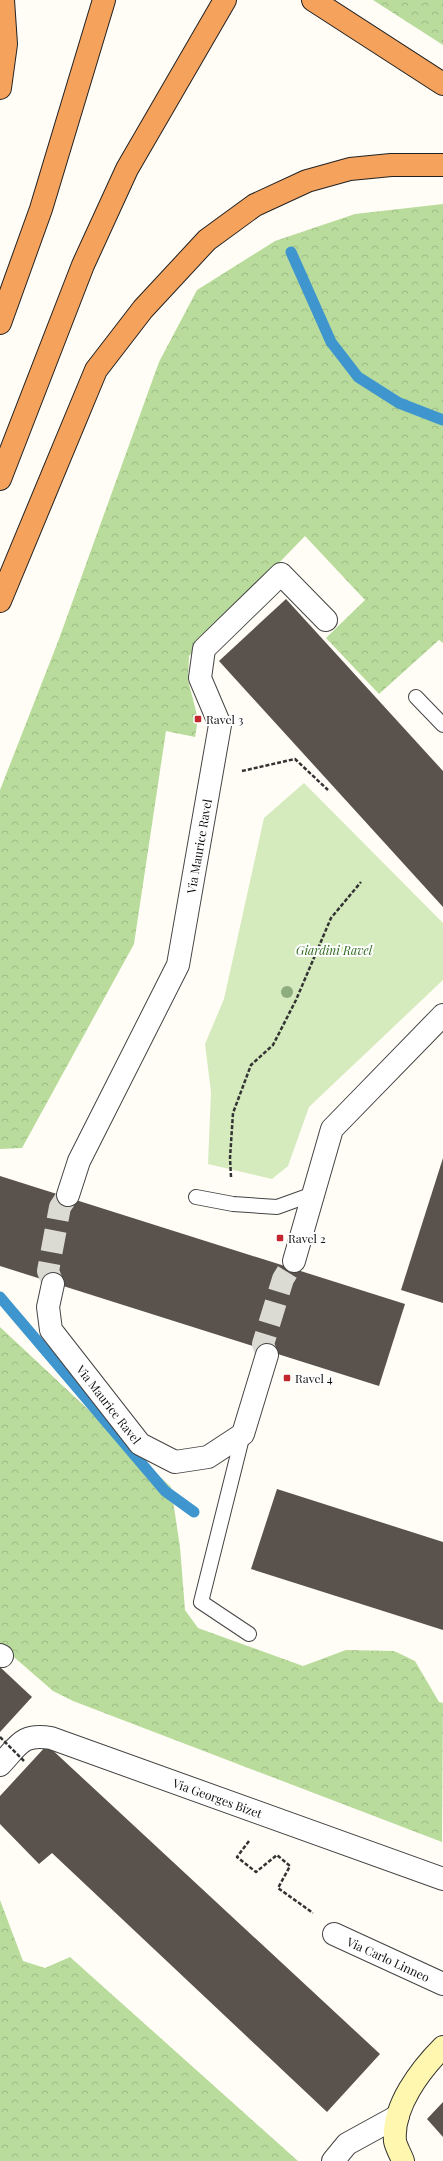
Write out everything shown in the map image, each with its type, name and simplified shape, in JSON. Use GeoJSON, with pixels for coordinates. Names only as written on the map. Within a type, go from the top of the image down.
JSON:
{"type":"FeatureCollection","features":[{"type":"Feature","properties":{"kind":"highway"},"geometry":{"type":"LineString","coordinates":[[0,88],[6,44],[3,0]]}},
{"type":"Feature","properties":{"kind":"highway"},"geometry":{"type":"LineString","coordinates":[[0,323],[41,209],[104,0]]}},
{"type":"Feature","properties":{"kind":"highway"},"geometry":{"type":"LineString","coordinates":[[0,480],[83,265],[127,170],[225,0]]}},
{"type":"Feature","properties":{"kind":"highway"},"geometry":{"type":"LineString","coordinates":[[313,0],[443,84]]}},
{"type":"Feature","properties":{"kind":"highway"},"geometry":{"type":"LineString","coordinates":[[0,601],[96,370],[144,309],[207,240],[255,205],[307,181],[350,169],[391,165],[443,165]]}},
{"type":"Feature","properties":{"kind":"street","name":"Via Maurice Ravel"},"geometry":{"type":"LineString","coordinates":[[68,1195],[79,1161],[178,965],[220,725],[200,678],[204,649],[281,574],[326,620]]}},
{"type":"Feature","properties":{"kind":"street"},"geometry":{"type":"LineString","coordinates":[[294,1261],[332,1129],[443,1015]]}},
{"type":"Feature","properties":{"kind":"street","name":"Via Maurice Ravel"},"geometry":{"type":"LineString","coordinates":[[53,1284],[48,1307],[51,1330],[140,1444],[175,1462],[208,1457],[243,1434]]}},
{"type":"Feature","properties":{"kind":"street"},"geometry":{"type":"LineString","coordinates":[[243,1434],[267,1355]]}},
{"type":"Feature","properties":{"kind":"street","name":"Via Georges Bizet"},"geometry":{"type":"LineString","coordinates":[[0,1765],[26,1738],[37,1736],[51,1738],[443,1879]]}},
{"type":"Feature","properties":{"kind":"street","name":"Via Carlo Linneo"},"geometry":{"type":"LineString","coordinates":[[334,1934],[443,1984]]}},
{"type":"Feature","properties":{"kind":"street"},"geometry":{"type":"LineString","coordinates":[[403,2161],[395,2142],[398,2116],[420,2073],[443,2047]]}},
{"type":"Feature","properties":{"kind":"street"},"geometry":{"type":"LineString","coordinates":[[333,2161],[347,2144],[398,2116]]}},
{"type":"Feature","properties":{"kind":"lane"},"geometry":{"type":"LineString","coordinates":[[416,697],[443,725]]}},
{"type":"Feature","properties":{"kind":"lane"},"geometry":{"type":"LineString","coordinates":[[196,1198],[233,1204],[277,1208],[313,1194]]}},
{"type":"Feature","properties":{"kind":"lane"},"geometry":{"type":"LineString","coordinates":[[243,1434],[201,1602],[249,1634]]}},
{"type":"Feature","properties":{"kind":"path"},"geometry":{"type":"LineString","coordinates":[[211,779],[295,759],[328,790]]}},
{"type":"Feature","properties":{"kind":"path"},"geometry":{"type":"LineString","coordinates":[[233,1204],[230,1158],[233,1113],[251,1065],[273,1045],[296,1000],[331,918],[361,882]]}},
{"type":"Feature","properties":{"kind":"path"},"geometry":{"type":"LineString","coordinates":[[0,1737],[24,1761]]}},
{"type":"Feature","properties":{"kind":"path"},"geometry":{"type":"LineString","coordinates":[[244,1835],[249,1841],[237,1857],[256,1872],[277,1855],[290,1866],[278,1888],[319,1917]]}},
{"type":"Feature","properties":{"kind":"green space"},"geometry":{"type":"Polygon","coordinates":[[[373,0],[443,0],[443,45],[373,0]]]}},
{"type":"Feature","properties":{"kind":"green space"},"geometry":{"type":"Polygon","coordinates":[[[443,204],[443,643],[439,640],[379,694],[326,638],[365,600],[305,536],[189,656],[188,680],[198,719],[195,737],[166,731],[134,944],[22,1148],[0,1149],[0,790],[59,639],[159,362],[197,290],[275,241],[355,214],[443,204]]]}},
{"type":"Feature","properties":{"kind":"green space","name":"Giardini Ravel"},"geometry":{"type":"Polygon","coordinates":[[[304,783],[443,923],[443,980],[309,1107],[288,1166],[272,1179],[208,1164],[211,1092],[205,1044],[224,999],[264,818],[304,783]]]}},
{"type":"Feature","properties":{"kind":"green space"},"geometry":{"type":"Polygon","coordinates":[[[0,1327],[171,1487],[180,1547],[185,1610],[198,1628],[303,1666],[346,1650],[394,1651],[415,1661],[439,1702],[443,1703],[442,1842],[73,1701],[53,1691],[0,1645],[0,1327]]]}},
{"type":"Feature","properties":{"kind":"green space"},"geometry":{"type":"Polygon","coordinates":[[[0,1900],[23,1961],[45,1968],[70,1957],[298,2161],[0,2161],[0,1900]]]}},
{"type":"Feature","properties":{"kind":"building"},"geometry":{"type":"Polygon","coordinates":[[[286,599],[443,771],[443,907],[219,661],[286,599]]]}},
{"type":"Feature","properties":{"kind":"building"},"geometry":{"type":"Polygon","coordinates":[[[443,1158],[443,1303],[401,1290],[443,1158]]]}},
{"type":"Feature","properties":{"kind":"building"},"geometry":{"type":"Polygon","coordinates":[[[0,1176],[405,1304],[379,1386],[0,1266],[0,1176]]]}},
{"type":"Feature","properties":{"kind":"building"},"geometry":{"type":"Polygon","coordinates":[[[277,1489],[443,1542],[443,1630],[251,1569],[277,1489]]]}},
{"type":"Feature","properties":{"kind":"building"},"geometry":{"type":"Polygon","coordinates":[[[0,1667],[32,1697],[0,1732],[0,1667]]]}},
{"type":"Feature","properties":{"kind":"building"},"geometry":{"type":"Polygon","coordinates":[[[47,1745],[380,2054],[327,2112],[52,1853],[39,1864],[0,1824],[0,1796],[47,1745]]]}},
{"type":"Feature","properties":{"kind":"building"},"geometry":{"type":"Polygon","coordinates":[[[443,2102],[443,2137],[427,2119],[443,2102]]]}},
{"type":"Feature","properties":{"kind":"waterway"},"geometry":{"type":"LineString","coordinates":[[291,252],[331,342],[358,377],[399,403],[443,420]]}},
{"type":"Feature","properties":{"kind":"waterway"},"geometry":{"type":"LineString","coordinates":[[0,1297],[165,1491],[194,1512]]}},
{"type":"Feature","properties":{"kind":"tunnel"},"geometry":{"type":"LineString","coordinates":[[53,1284],[48,1271],[60,1207],[68,1195]]}},
{"type":"Feature","properties":{"kind":"tunnel"},"geometry":{"type":"LineString","coordinates":[[267,1355],[263,1344],[283,1279],[294,1261]]}},
{"type":"Feature","properties":{"kind":"place","name":"Ravel 3"},"geometry":{"type":"Point","coordinates":[198,719]}},
{"type":"Feature","properties":{"kind":"place","name":"Ravel 2"},"geometry":{"type":"Point","coordinates":[280,1238]}},
{"type":"Feature","properties":{"kind":"place","name":"Ravel 4"},"geometry":{"type":"Point","coordinates":[287,1378]}}]}
